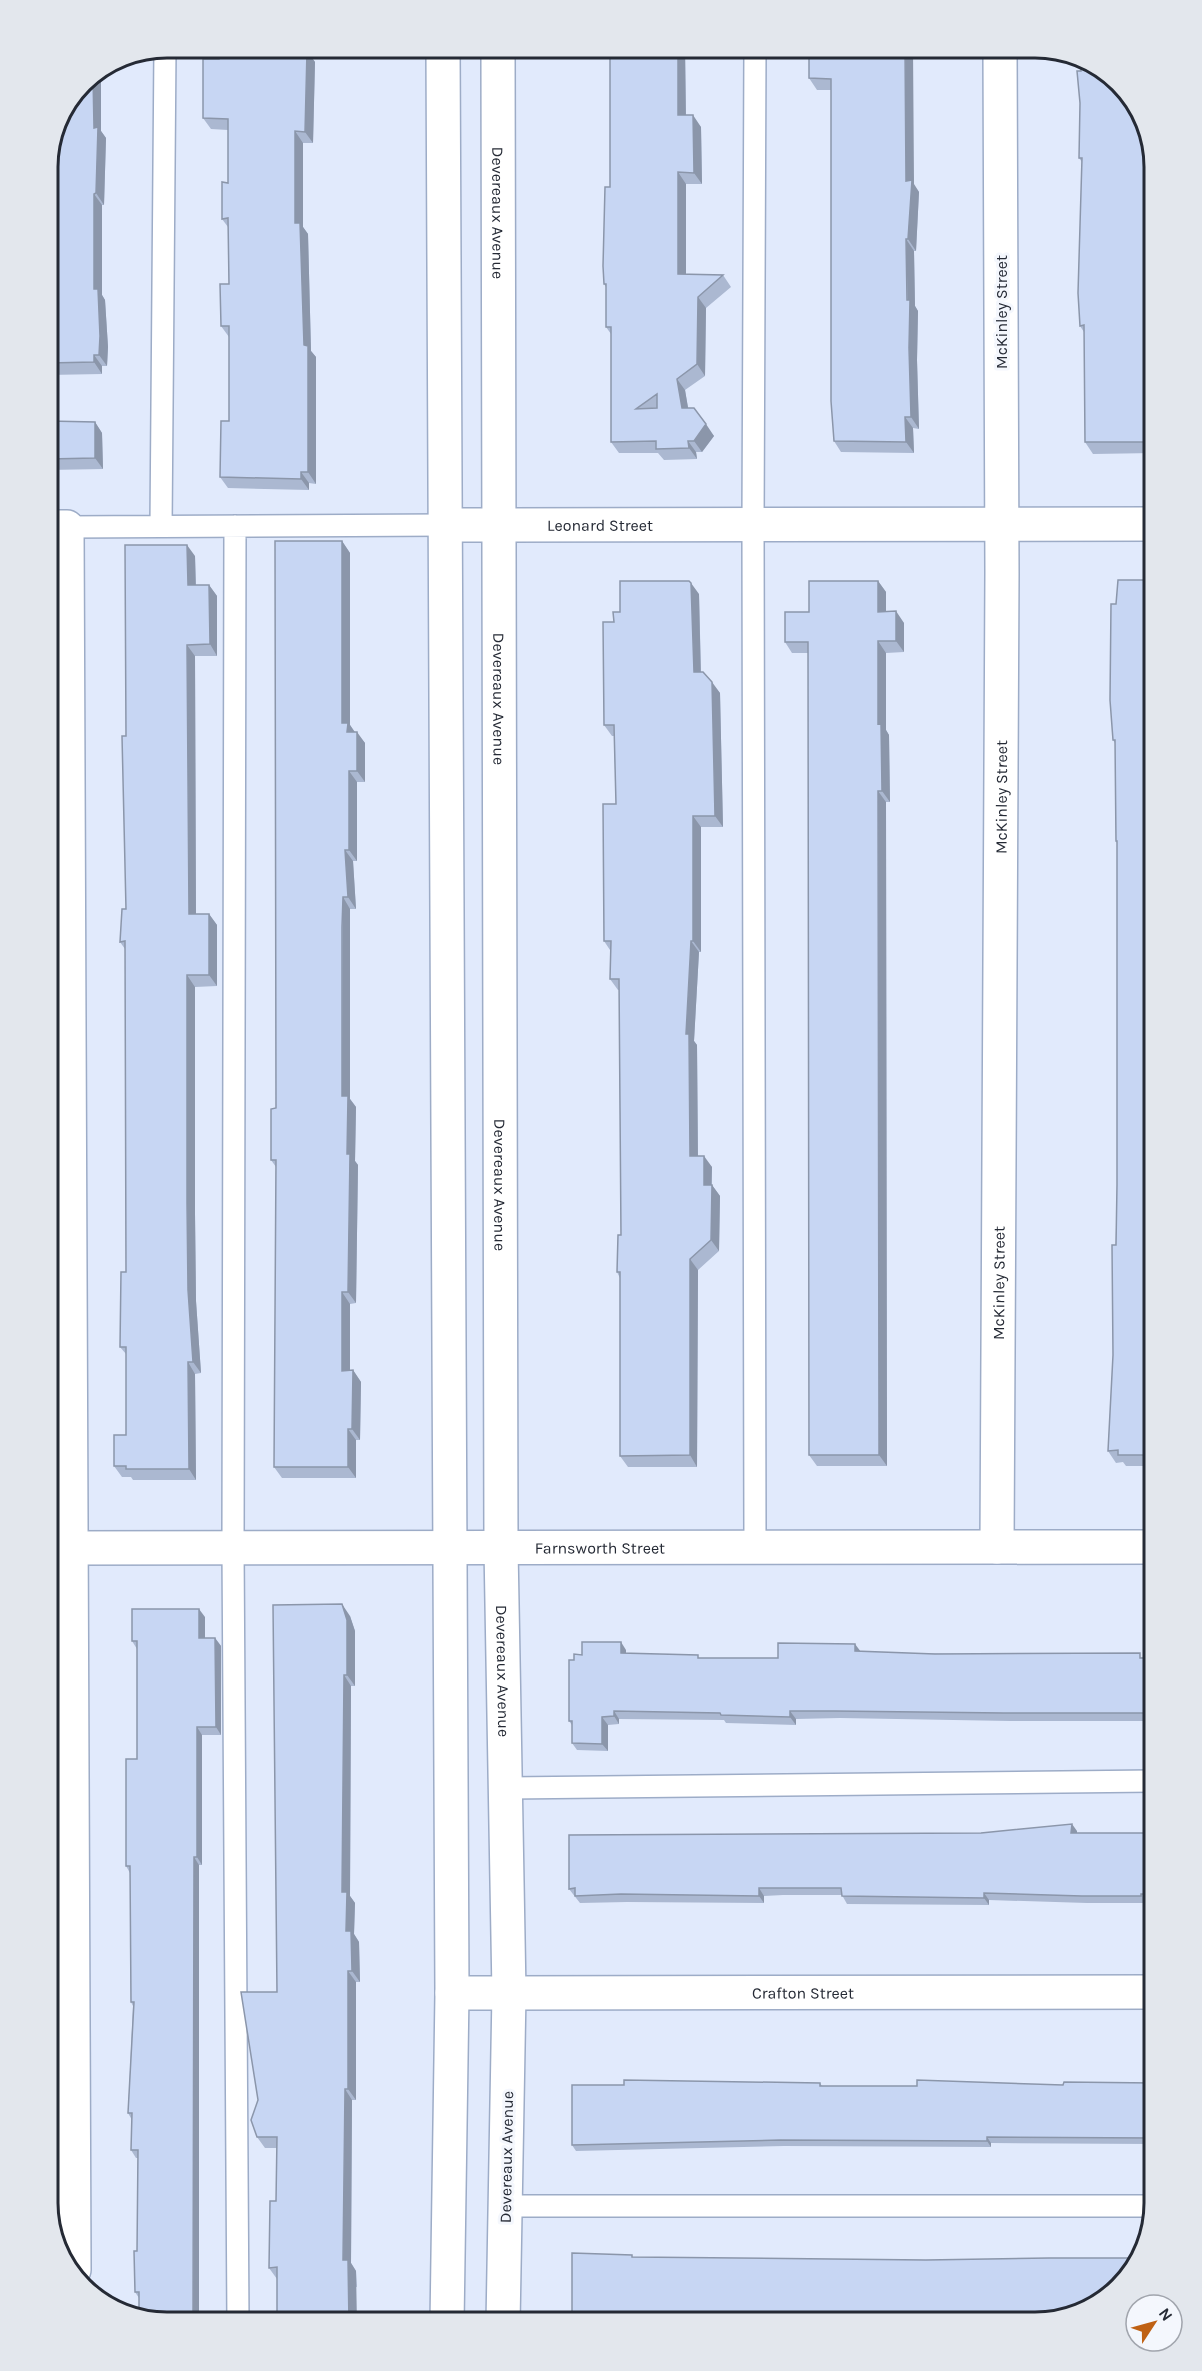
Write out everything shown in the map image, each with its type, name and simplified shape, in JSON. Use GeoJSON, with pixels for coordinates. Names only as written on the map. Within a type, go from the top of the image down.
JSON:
{"type":"FeatureCollection","features":[{"type":"Feature","properties":{"kind":"street"},"geometry":{"type":"LineString","coordinates":[[443,59],[452,1993],[447,2312]]}},
{"type":"Feature","properties":{"kind":"street","name":"Devereaux Avenue"},"geometry":{"type":"LineString","coordinates":[[498,59],[501,1548],[509,1993],[503,2312]]}},
{"type":"Feature","properties":{"kind":"street","name":"McKinley Street"},"geometry":{"type":"LineString","coordinates":[[997,1547],[1002,524],[1000,59]]}},
{"type":"Feature","properties":{"kind":"street","name":"Leonard Street"},"geometry":{"type":"LineString","coordinates":[[446,525],[1144,524]]}},
{"type":"Feature","properties":{"kind":"street"},"geometry":{"type":"LineString","coordinates":[[59,1086],[59,1548],[74,2259]]}},
{"type":"Feature","properties":{"kind":"street","name":"Farnsworth Street"},"geometry":{"type":"LineString","coordinates":[[59,1548],[1144,1547]]}},
{"type":"Feature","properties":{"kind":"street","name":"Crafton Street"},"geometry":{"type":"LineString","coordinates":[[452,1993],[1144,1992]]}},
{"type":"Feature","properties":{"kind":"lane"},"geometry":{"type":"LineString","coordinates":[[160,526],[165,59]]}},
{"type":"Feature","properties":{"kind":"lane"},"geometry":{"type":"LineString","coordinates":[[755,59],[753,525],[755,1547]]}},
{"type":"Feature","properties":{"kind":"lane","name":"Leonard Street"},"geometry":{"type":"LineString","coordinates":[[59,527],[446,525]]}},
{"type":"Feature","properties":{"kind":"lane"},"geometry":{"type":"LineString","coordinates":[[235,526],[233,1548],[238,2312]]}},
{"type":"Feature","properties":{"kind":"lane"},"geometry":{"type":"LineString","coordinates":[[506,1788],[1144,1780]]}},
{"type":"Feature","properties":{"kind":"lane"},"geometry":{"type":"LineString","coordinates":[[506,2206],[1144,2206]]}},
{"type":"Feature","properties":{"kind":"building"},"geometry":{"type":"Polygon","coordinates":[[[203,59],[307,59],[305,132],[295,131],[295,223],[300,223],[304,345],[308,346],[308,472],[301,472],[301,479],[220,477],[221,421],[229,421],[229,326],[221,326],[220,284],[229,284],[228,218],[222,219],[222,182],[228,183],[228,119],[203,118],[203,59]]]}},
{"type":"Feature","properties":{"kind":"building"},"geometry":{"type":"Polygon","coordinates":[[[610,59],[678,59],[678,115],[693,115],[694,173],[678,172],[678,274],[723,275],[698,297],[697,364],[677,379],[682,408],[694,408],[706,424],[694,441],[688,441],[689,448],[656,449],[656,441],[611,442],[611,327],[606,327],[606,284],[604,284],[603,266],[605,187],[610,187],[610,59]],[[657,394],[636,409],[657,408],[657,394]]]}},
{"type":"Feature","properties":{"kind":"building"},"geometry":{"type":"Polygon","coordinates":[[[809,59],[905,59],[906,181],[912,180],[908,239],[906,239],[907,300],[910,300],[911,417],[905,417],[906,442],[834,441],[831,401],[831,79],[809,78],[809,59]]]}},
{"type":"Feature","properties":{"kind":"building"},"geometry":{"type":"Polygon","coordinates":[[[1081,69],[1107,85],[1117,95],[1135,125],[1143,153],[1144,442],[1085,442],[1084,325],[1080,326],[1078,293],[1082,158],[1079,158],[1080,103],[1077,71],[1081,69]]]}},
{"type":"Feature","properties":{"kind":"building"},"geometry":{"type":"Polygon","coordinates":[[[93,87],[94,128],[98,127],[96,193],[94,194],[94,289],[98,289],[100,336],[99,355],[94,355],[94,362],[59,363],[59,153],[73,113],[93,87]]]}},
{"type":"Feature","properties":{"kind":"building"},"geometry":{"type":"Polygon","coordinates":[[[59,421],[95,422],[95,458],[59,459],[59,421]]]}},
{"type":"Feature","properties":{"kind":"building"},"geometry":{"type":"Polygon","coordinates":[[[275,541],[342,541],[342,723],[348,723],[347,732],[357,732],[357,771],[349,771],[349,850],[345,850],[348,897],[343,897],[342,927],[342,1096],[348,1096],[347,1154],[350,1154],[348,1292],[342,1292],[342,1371],[353,1370],[352,1429],[348,1429],[348,1467],[274,1467],[276,1160],[271,1160],[271,1109],[276,1108],[275,541]]]}},
{"type":"Feature","properties":{"kind":"building"},"geometry":{"type":"Polygon","coordinates":[[[125,545],[187,545],[188,585],[209,585],[210,644],[187,645],[189,914],[209,914],[209,975],[187,975],[188,1290],[193,1362],[188,1362],[189,1469],[126,1469],[126,1466],[114,1466],[114,1435],[126,1435],[126,1347],[120,1347],[121,1272],[126,1272],[125,941],[120,942],[122,909],[126,909],[122,736],[126,736],[125,545]]]}},
{"type":"Feature","properties":{"kind":"building"},"geometry":{"type":"Polygon","coordinates":[[[1118,580],[1144,580],[1144,1455],[1118,1455],[1118,1450],[1108,1451],[1113,1355],[1112,1245],[1116,1245],[1117,1185],[1117,841],[1115,740],[1113,740],[1110,700],[1111,604],[1116,604],[1118,580]]]}},
{"type":"Feature","properties":{"kind":"building"},"geometry":{"type":"Polygon","coordinates":[[[620,581],[689,581],[691,583],[694,672],[703,672],[712,682],[715,816],[693,816],[693,941],[691,941],[686,1034],[689,1034],[690,1156],[704,1156],[704,1185],[712,1185],[711,1240],[690,1259],[690,1455],[620,1456],[620,1272],[617,1272],[618,1235],[621,1235],[619,979],[610,979],[611,941],[604,941],[603,804],[616,804],[614,725],[604,725],[603,622],[614,622],[613,612],[620,612],[620,581]]]}},
{"type":"Feature","properties":{"kind":"building"},"geometry":{"type":"Polygon","coordinates":[[[809,581],[878,581],[878,612],[896,611],[896,641],[878,641],[878,724],[881,723],[882,791],[878,791],[879,1455],[809,1455],[808,642],[785,642],[785,612],[809,612],[809,581]]]}},
{"type":"Feature","properties":{"kind":"building"},"geometry":{"type":"Polygon","coordinates":[[[342,1604],[347,1620],[347,1675],[344,1675],[342,1892],[347,1892],[346,1931],[351,1931],[352,1971],[348,1971],[348,2089],[345,2089],[343,2260],[348,2260],[349,2312],[277,2312],[277,2267],[269,2268],[270,2201],[276,2201],[277,2137],[257,2137],[251,2120],[258,2100],[241,1992],[277,1992],[273,1605],[342,1604]]]}},
{"type":"Feature","properties":{"kind":"building"},"geometry":{"type":"Polygon","coordinates":[[[132,1609],[199,1609],[199,1638],[215,1638],[216,1727],[197,1727],[197,1857],[194,1857],[193,2312],[160,2312],[139,2308],[139,2292],[135,2292],[134,2251],[137,2251],[138,2150],[131,2150],[132,2113],[128,2113],[134,2002],[131,2002],[130,1866],[126,1866],[126,1759],[137,1759],[137,1641],[132,1641],[132,1609]]]}},
{"type":"Feature","properties":{"kind":"building"},"geometry":{"type":"Polygon","coordinates":[[[582,1642],[621,1642],[621,1653],[698,1655],[698,1658],[778,1658],[778,1643],[855,1644],[855,1651],[935,1654],[1140,1653],[1140,1658],[1144,1658],[1144,1713],[790,1711],[790,1717],[614,1711],[614,1716],[602,1717],[602,1744],[572,1743],[572,1721],[569,1721],[569,1660],[574,1660],[574,1654],[582,1655],[582,1642]]]}},
{"type":"Feature","properties":{"kind":"building"},"geometry":{"type":"Polygon","coordinates":[[[1072,1824],[1071,1833],[1144,1833],[1144,1894],[1141,1896],[1082,1896],[984,1893],[984,1898],[842,1896],[841,1888],[759,1888],[759,1896],[621,1894],[575,1896],[575,1888],[569,1889],[569,1835],[981,1833],[1072,1824]]]}},
{"type":"Feature","properties":{"kind":"building"},"geometry":{"type":"Polygon","coordinates":[[[624,2080],[820,2083],[820,2086],[917,2086],[917,2080],[1063,2085],[1064,2082],[1144,2083],[1144,2138],[987,2137],[987,2141],[780,2140],[572,2145],[572,2085],[624,2085],[624,2080]]]}},
{"type":"Feature","properties":{"kind":"building"},"geometry":{"type":"Polygon","coordinates":[[[572,2253],[632,2255],[632,2257],[926,2260],[1128,2258],[1117,2276],[1089,2298],[1070,2307],[1042,2312],[572,2312],[572,2253]]]}}]}
